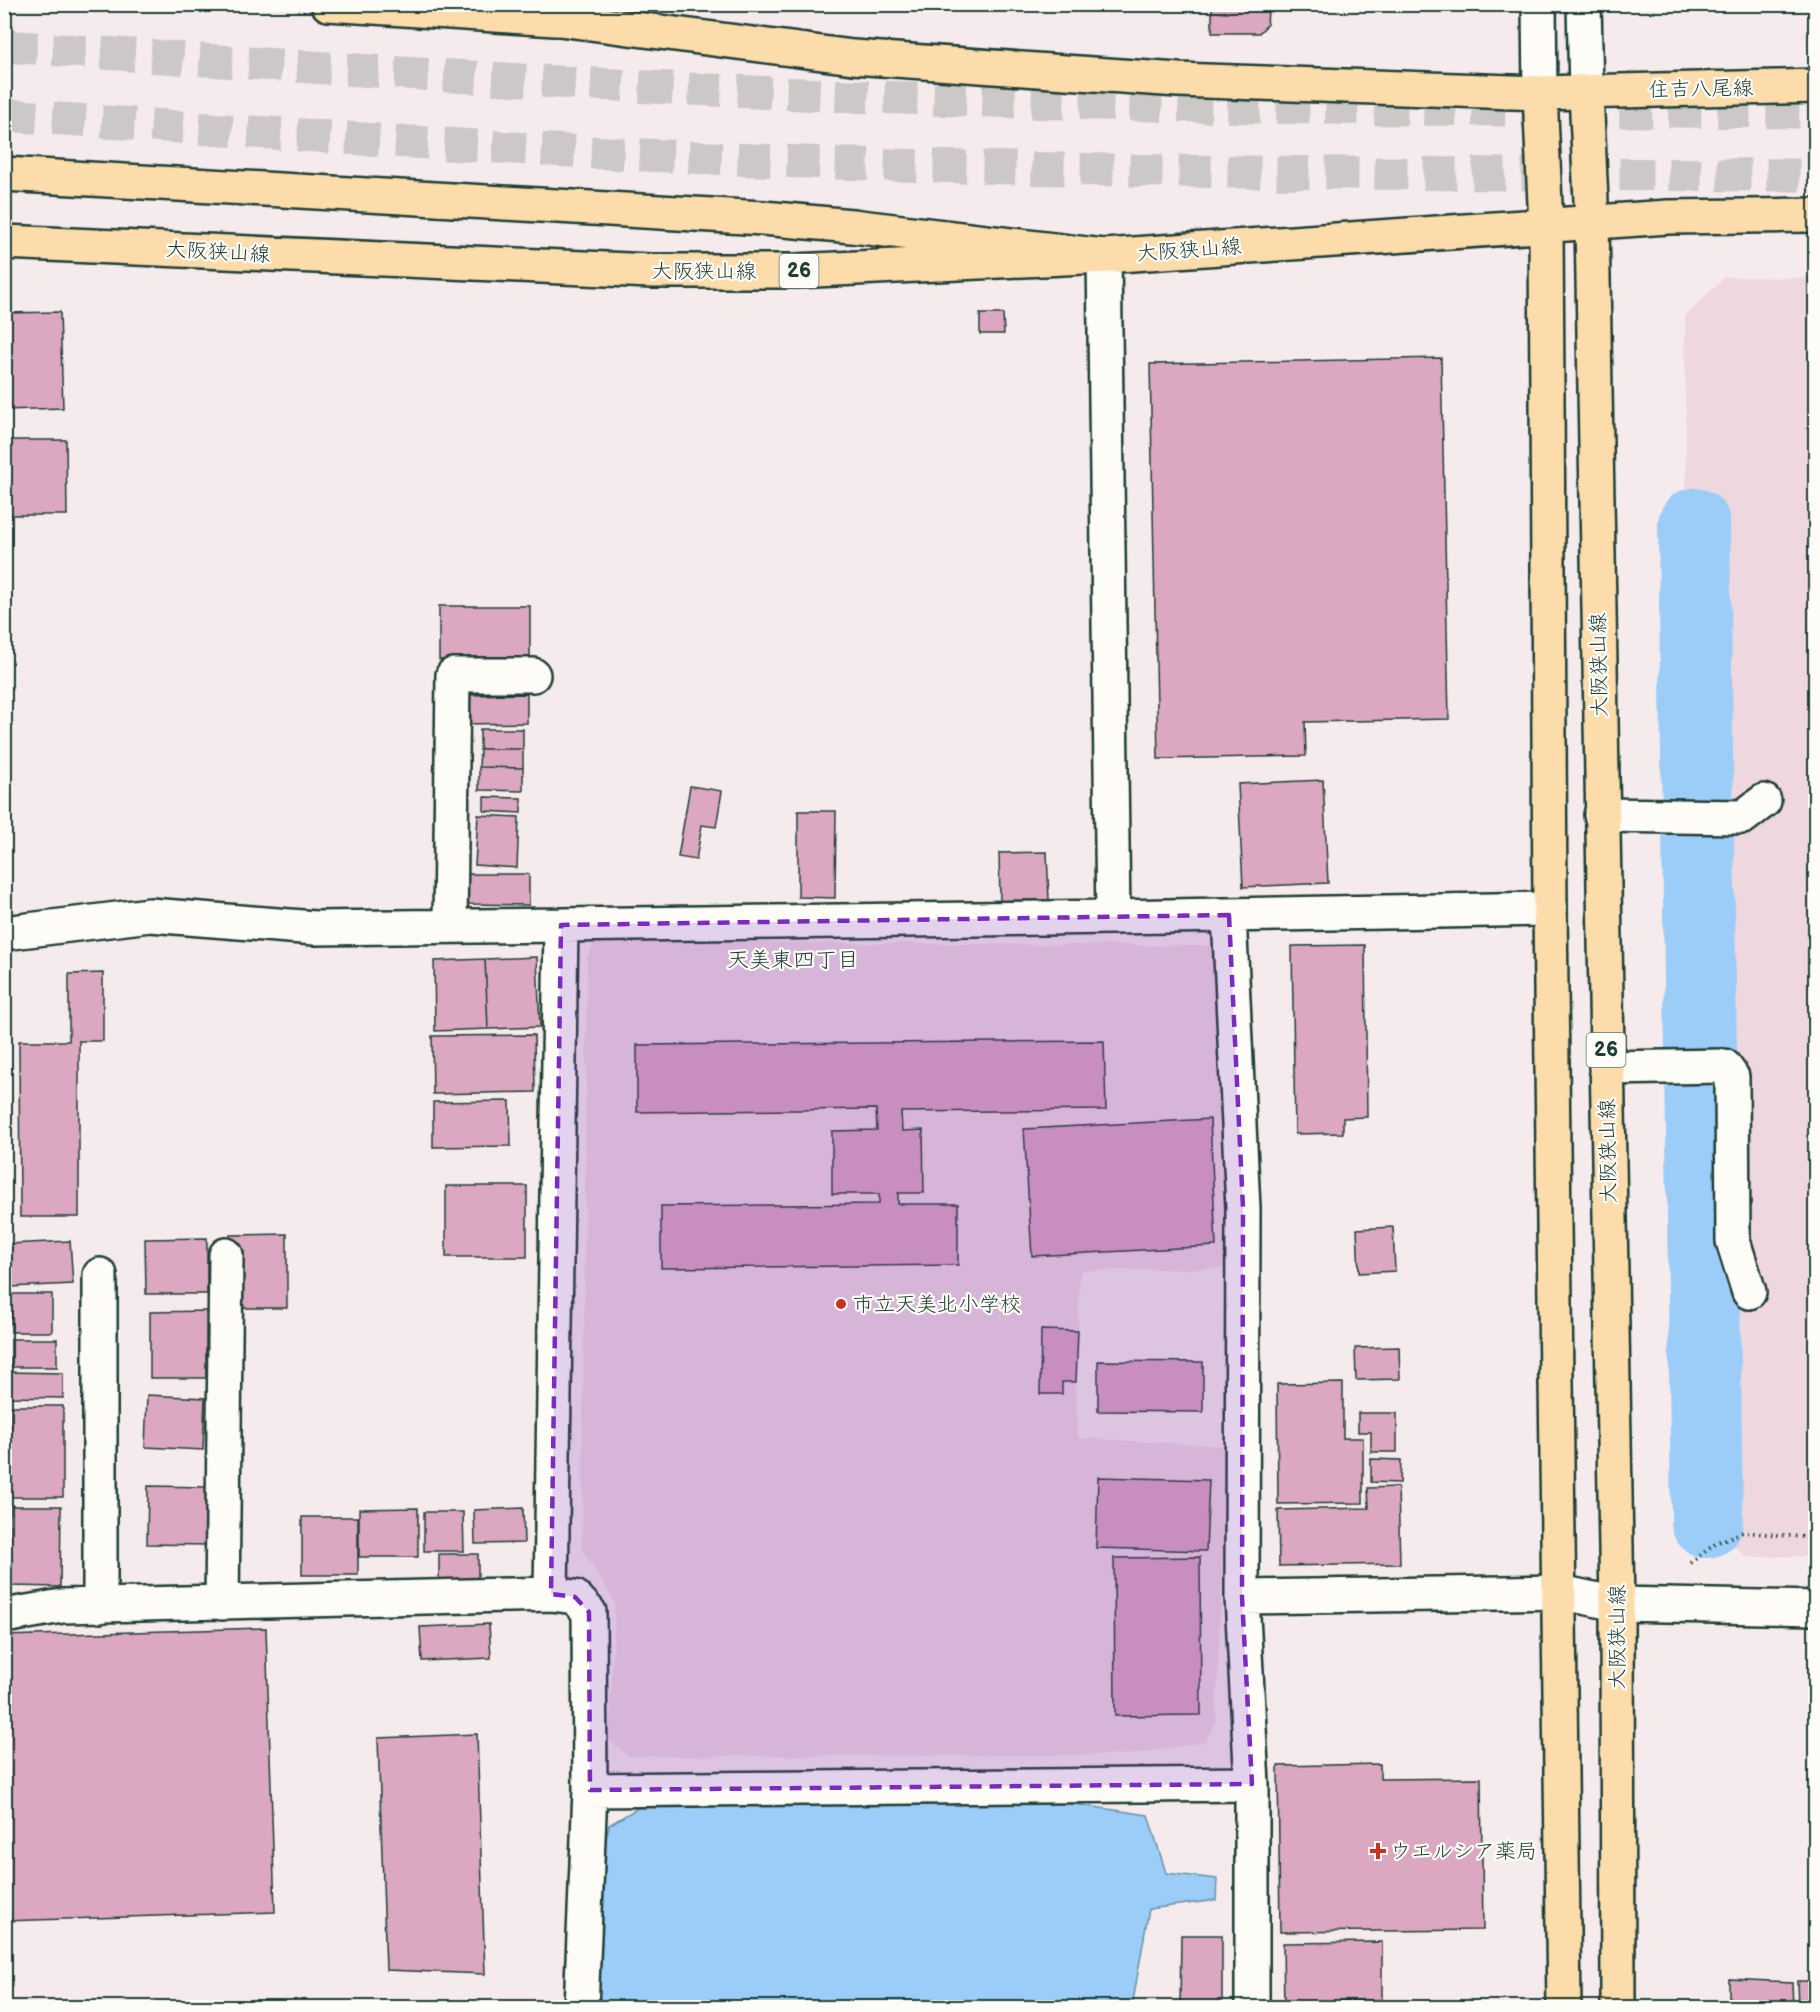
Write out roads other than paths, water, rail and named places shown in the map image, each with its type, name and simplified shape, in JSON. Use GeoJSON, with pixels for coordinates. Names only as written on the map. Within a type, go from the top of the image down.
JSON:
{"type":"FeatureCollection","features":[{"type":"Feature","properties":{"kind":"main road"},"geometry":{"type":"LineString","coordinates":[[328,4],[555,19]]}},
{"type":"Feature","properties":{"kind":"main road"},"geometry":{"type":"LineString","coordinates":[[461,4],[555,19],[853,57],[994,69],[1178,81],[1540,93],[1586,92]]}},
{"type":"Feature","properties":{"kind":"main road","name":"住吉八尾線"},"geometry":{"type":"LineString","coordinates":[[1586,92],[1815,86]]}},
{"type":"Feature","properties":{"kind":"main road","name":"大阪狭山線"},"geometry":{"type":"LineString","coordinates":[[1586,92],[1592,223],[1617,1604],[1618,2007]]}},
{"type":"Feature","properties":{"kind":"main road"},"geometry":{"type":"LineString","coordinates":[[1540,93],[1546,226],[1550,909],[1564,2007]]}},
{"type":"Feature","properties":{"kind":"main road"},"geometry":{"type":"LineString","coordinates":[[4,174],[763,218],[852,226],[1104,256]]}},
{"type":"Feature","properties":{"kind":"main road"},"geometry":{"type":"LineString","coordinates":[[1592,223],[1668,217],[1815,215]]}},
{"type":"Feature","properties":{"kind":"main road","name":"大阪狭山線"},"geometry":{"type":"LineString","coordinates":[[4,242],[651,271],[795,271],[1104,256],[1592,223]]}},
{"type":"Feature","properties":{"kind":"street"},"geometry":{"type":"LineString","coordinates":[[1539,4],[1540,93]]}},
{"type":"Feature","properties":{"kind":"street"},"geometry":{"type":"LineString","coordinates":[[1584,4],[1586,92]]}},
{"type":"Feature","properties":{"kind":"street"},"geometry":{"type":"LineString","coordinates":[[1104,256],[1113,917]]}},
{"type":"Feature","properties":{"kind":"street"},"geometry":{"type":"LineString","coordinates":[[450,926],[453,675],[533,675]]}},
{"type":"Feature","properties":{"kind":"street"},"geometry":{"type":"LineString","coordinates":[[1602,815],[1743,817],[1764,801]]}},
{"type":"Feature","properties":{"kind":"street"},"geometry":{"type":"LineString","coordinates":[[4,933],[150,915],[315,928],[1550,909]]}},
{"type":"Feature","properties":{"kind":"street"},"geometry":{"type":"LineString","coordinates":[[1229,915],[1243,1208],[1242,1597],[1252,1784],[1252,2007]]}},
{"type":"Feature","properties":{"kind":"street"},"geometry":{"type":"LineString","coordinates":[[551,1594],[561,925]]}},
{"type":"Feature","properties":{"kind":"street"},"geometry":{"type":"LineString","coordinates":[[1606,1068],[1724,1066],[1732,1077],[1733,1241],[1749,1292]]}},
{"type":"Feature","properties":{"kind":"street"},"geometry":{"type":"LineString","coordinates":[[222,1602],[226,1255]]}},
{"type":"Feature","properties":{"kind":"street"},"geometry":{"type":"LineString","coordinates":[[99,1275],[100,1606]]}},
{"type":"Feature","properties":{"kind":"street"},"geometry":{"type":"LineString","coordinates":[[1242,1597],[1560,1592],[1617,1604],[1815,1608]]}},
{"type":"Feature","properties":{"kind":"street"},"geometry":{"type":"LineString","coordinates":[[4,1616],[62,1606],[551,1594],[575,1597],[589,1612],[591,1790],[581,2007]]}},
{"type":"Feature","properties":{"kind":"street"},"geometry":{"type":"LineString","coordinates":[[591,1790],[1252,1784]]}},
{"type":"Feature","properties":{"kind":"water"},"geometry":{"type":"Polygon","coordinates":[[[1060,1802],[1148,1815],[1166,1873],[1217,1879],[1216,1900],[1149,1909],[1132,2007],[596,2008],[598,1879],[609,1825],[641,1806],[1060,1802]]]}},
{"type":"Feature","properties":{"kind":"waterway"},"geometry":{"type":"LineString","coordinates":[[1694,524],[1707,1522]]}},
{"type":"Feature","properties":{"kind":"tunnel"},"geometry":{"type":"LineString","coordinates":[[4,46],[427,74],[850,96],[1212,106],[1816,112]]}},
{"type":"Feature","properties":{"kind":"tunnel"},"geometry":{"type":"LineString","coordinates":[[4,115],[314,136],[832,163],[1201,171],[1816,175]]}},
{"type":"Feature","properties":{"kind":"place","name":"市立天美北小学校"},"geometry":{"type":"Point","coordinates":[841,1304]}},
{"type":"Feature","properties":{"kind":"place","name":"ウエルシア薬局"},"geometry":{"type":"Point","coordinates":[1378,1851]}},
{"type":"Feature","properties":{"kind":"district","name":"天美東四丁目"},"geometry":{"type":"Point","coordinates":[793,960]}}]}
